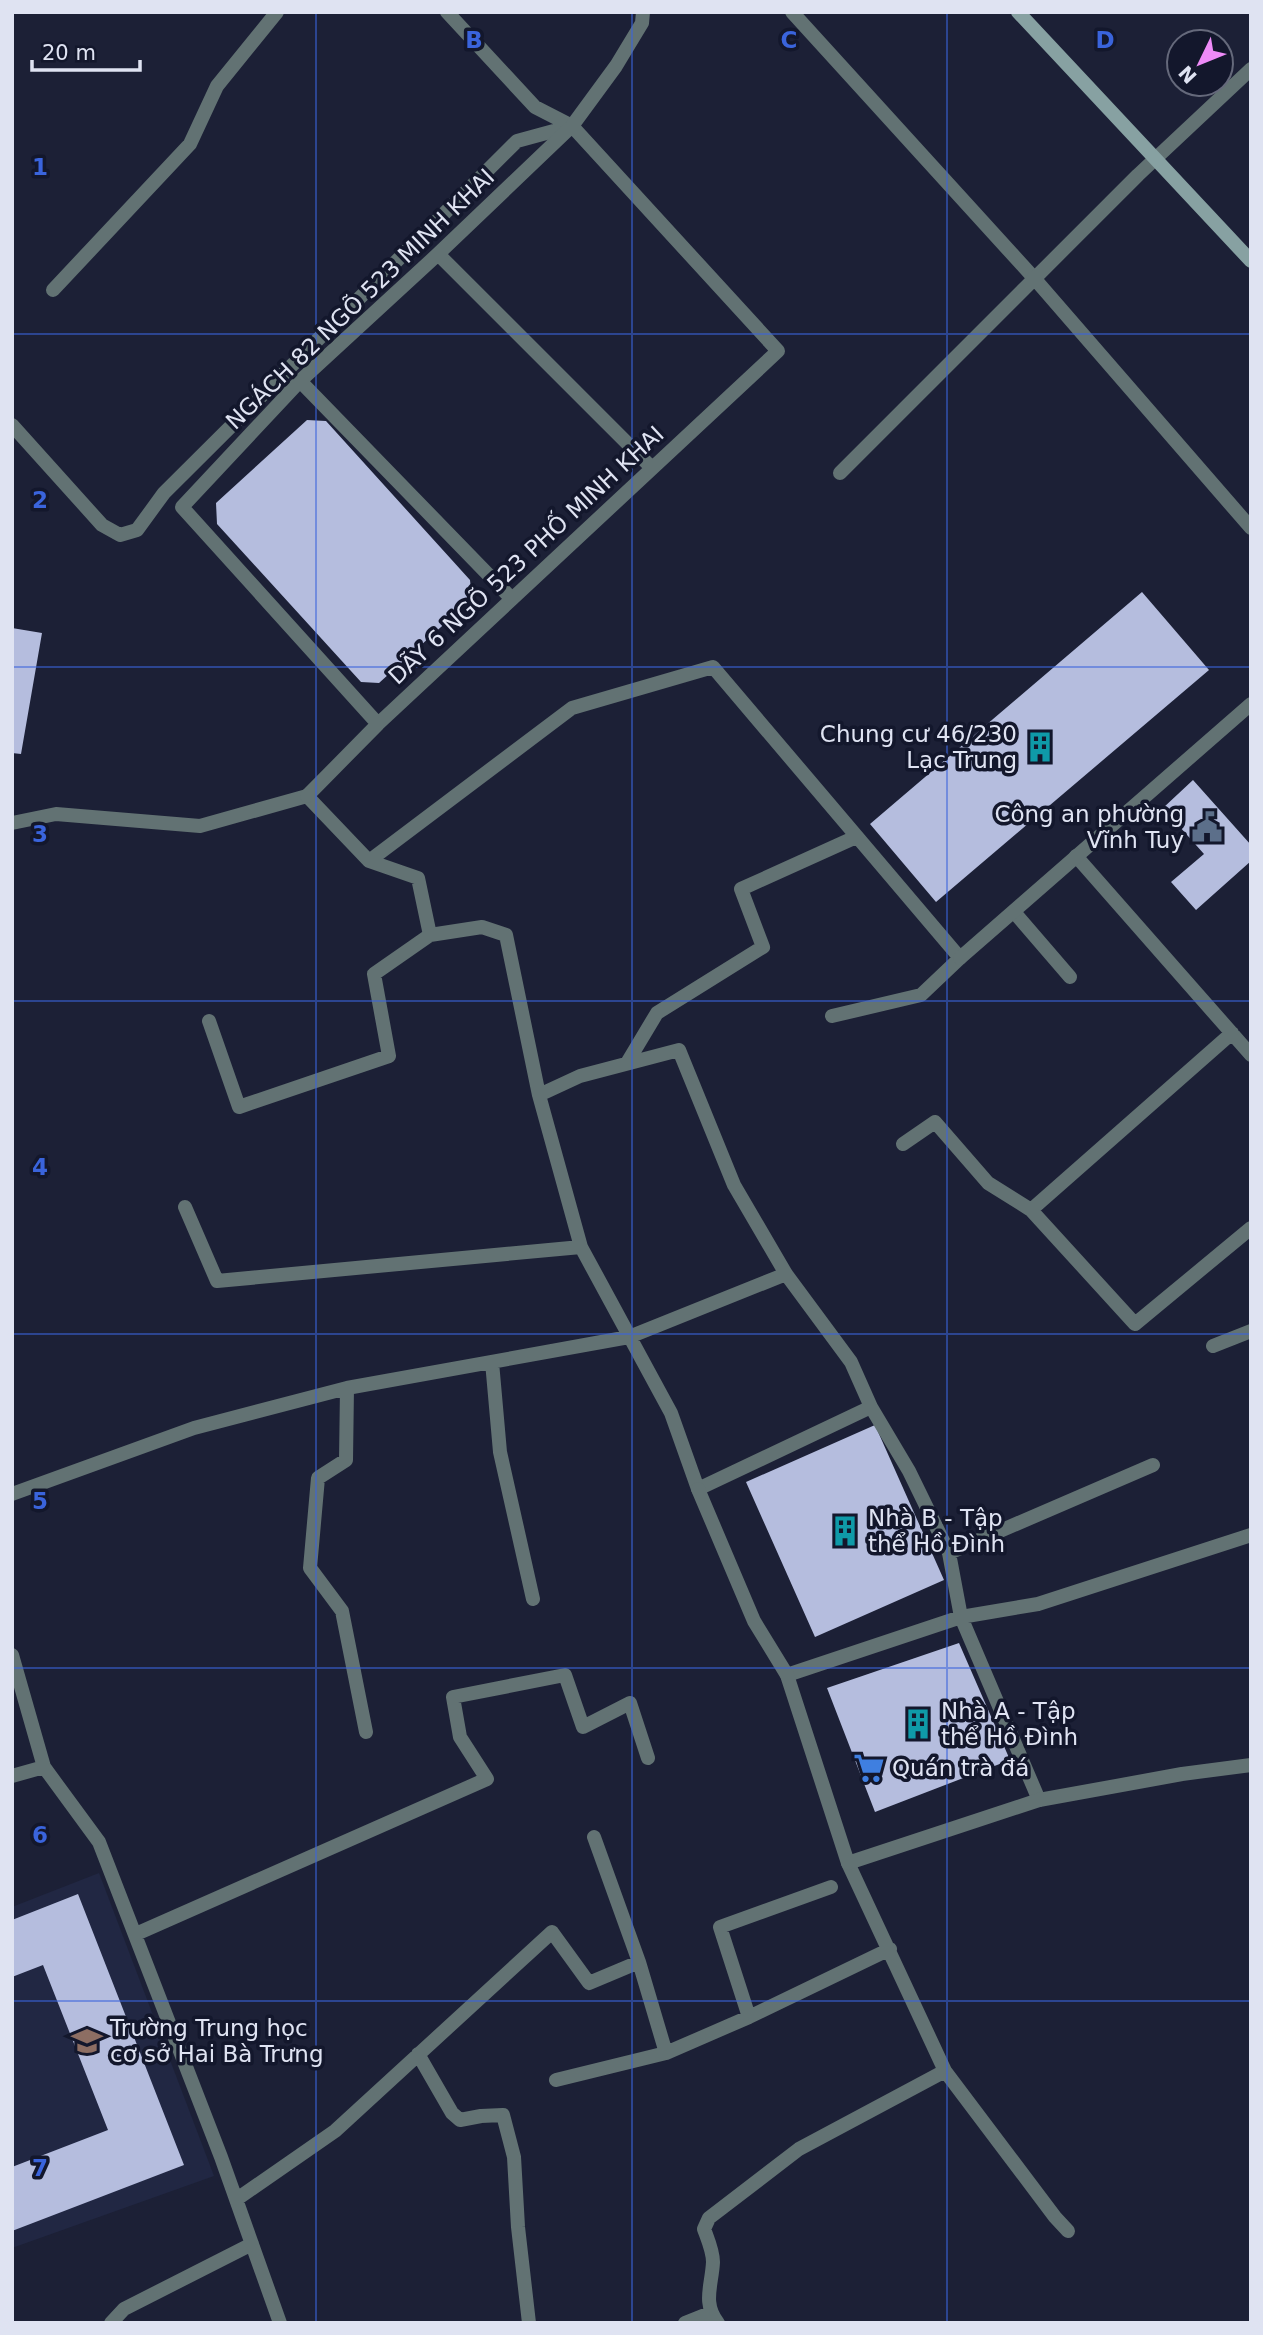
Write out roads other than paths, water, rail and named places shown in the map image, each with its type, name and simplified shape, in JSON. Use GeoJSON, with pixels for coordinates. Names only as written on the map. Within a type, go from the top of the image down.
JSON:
{"type":"FeatureCollection","features":[{"type":"Feature","properties":{"kind":"main road"},"geometry":{"type":"LineString","coordinates":[[1018,12],[1251,261]]}},
{"type":"Feature","properties":{"kind":"street"},"geometry":{"type":"LineString","coordinates":[[53,290],[190,144],[217,86],[277,12]]}},
{"type":"Feature","properties":{"kind":"street"},"geometry":{"type":"LineString","coordinates":[[447,12],[535,107],[572,126]]}},
{"type":"Feature","properties":{"kind":"street","name":"NGÁCH 82 NGÕ 523 MINH KHAI"},"geometry":{"type":"LineString","coordinates":[[378,724],[182,507],[300,381],[572,126],[642,23],[643,12]]}},
{"type":"Feature","properties":{"kind":"street"},"geometry":{"type":"LineString","coordinates":[[792,12],[1034,278],[1251,528]]}},
{"type":"Feature","properties":{"kind":"street"},"geometry":{"type":"LineString","coordinates":[[840,473],[1154,160],[1251,69]]}},
{"type":"Feature","properties":{"kind":"street"},"geometry":{"type":"LineString","coordinates":[[12,425],[102,526],[120,535],[137,530],[164,494],[517,141],[572,126]]}},
{"type":"Feature","properties":{"kind":"street","name":"DÃY 6 NGÕ 523 PHỐ MINH KHAI"},"geometry":{"type":"LineString","coordinates":[[307,796],[378,724],[778,351],[572,126]]}},
{"type":"Feature","properties":{"kind":"street"},"geometry":{"type":"LineString","coordinates":[[438,254],[652,468]]}},
{"type":"Feature","properties":{"kind":"street"},"geometry":{"type":"LineString","coordinates":[[300,381],[512,599]]}},
{"type":"Feature","properties":{"kind":"street"},"geometry":{"type":"LineString","coordinates":[[369,861],[572,708],[713,667],[960,958]]}},
{"type":"Feature","properties":{"kind":"street"},"geometry":{"type":"LineString","coordinates":[[832,1016],[922,995],[960,958],[1251,704]]}},
{"type":"Feature","properties":{"kind":"street"},"geometry":{"type":"LineString","coordinates":[[12,823],[56,814],[200,826],[307,796],[369,861],[418,878],[430,935]]}},
{"type":"Feature","properties":{"kind":"street"},"geometry":{"type":"LineString","coordinates":[[627,1063],[657,1013],[763,947],[741,889],[856,837]]}},
{"type":"Feature","properties":{"kind":"street"},"geometry":{"type":"LineString","coordinates":[[1076,856],[1251,1055]]}},
{"type":"Feature","properties":{"kind":"street"},"geometry":{"type":"LineString","coordinates":[[1014,912],[1070,977]]}},
{"type":"Feature","properties":{"kind":"street"},"geometry":{"type":"LineString","coordinates":[[209,1021],[239,1107],[389,1056],[374,974],[430,935],[482,927],[506,935],[539,1095],[581,1247],[671,1413],[698,1489],[754,1621],[787,1675],[848,1863],[945,2071],[1068,2231]]}},
{"type":"Feature","properties":{"kind":"street"},"geometry":{"type":"LineString","coordinates":[[1031,1210],[1232,1032]]}},
{"type":"Feature","properties":{"kind":"street"},"geometry":{"type":"LineString","coordinates":[[539,1095],[580,1076],[678,1051],[734,1185],[786,1274],[851,1362],[870,1407],[909,1471],[949,1553],[961,1616],[1039,1800]]}},
{"type":"Feature","properties":{"kind":"street"},"geometry":{"type":"LineString","coordinates":[[903,1144],[935,1122],[988,1183],[1031,1210],[1135,1324],[1251,1228]]}},
{"type":"Feature","properties":{"kind":"street"},"geometry":{"type":"LineString","coordinates":[[186,1206],[217,1281],[581,1247]]}},
{"type":"Feature","properties":{"kind":"street"},"geometry":{"type":"LineString","coordinates":[[12,1494],[194,1428],[347,1388],[629,1337],[786,1274]]}},
{"type":"Feature","properties":{"kind":"street"},"geometry":{"type":"LineString","coordinates":[[1213,1346],[1251,1331]]}},
{"type":"Feature","properties":{"kind":"street"},"geometry":{"type":"LineString","coordinates":[[492,1362],[500,1452],[533,1599]]}},
{"type":"Feature","properties":{"kind":"street"},"geometry":{"type":"LineString","coordinates":[[347,1388],[346,1460],[318,1478],[310,1568],[342,1612],[366,1732]]}},
{"type":"Feature","properties":{"kind":"street"},"geometry":{"type":"LineString","coordinates":[[698,1489],[870,1407]]}},
{"type":"Feature","properties":{"kind":"street"},"geometry":{"type":"LineString","coordinates":[[949,1553],[1153,1465]]}},
{"type":"Feature","properties":{"kind":"street"},"geometry":{"type":"LineString","coordinates":[[787,1675],[961,1616],[1038,1604],[1251,1535]]}},
{"type":"Feature","properties":{"kind":"street"},"geometry":{"type":"LineString","coordinates":[[12,1655],[44,1767],[99,1842],[237,2199],[280,2323]]}},
{"type":"Feature","properties":{"kind":"street"},"geometry":{"type":"LineString","coordinates":[[136,1934],[487,1779],[460,1737],[453,1697],[565,1675],[583,1727],[630,1703],[649,1758]]}},
{"type":"Feature","properties":{"kind":"street"},"geometry":{"type":"LineString","coordinates":[[848,1863],[1039,1800],[1182,1774],[1251,1765]]}},
{"type":"Feature","properties":{"kind":"street"},"geometry":{"type":"LineString","coordinates":[[12,1776],[44,1767]]}},
{"type":"Feature","properties":{"kind":"street"},"geometry":{"type":"LineString","coordinates":[[594,1837],[639,1962],[666,2053]]}},
{"type":"Feature","properties":{"kind":"street"},"geometry":{"type":"LineString","coordinates":[[749,2017],[720,1927],[831,1887]]}},
{"type":"Feature","properties":{"kind":"street"},"geometry":{"type":"LineString","coordinates":[[237,2199],[335,2131],[552,1931],[589,1983],[639,1962]]}},
{"type":"Feature","properties":{"kind":"street"},"geometry":{"type":"LineString","coordinates":[[556,2080],[666,2053],[749,2017],[890,1949]]}},
{"type":"Feature","properties":{"kind":"street"},"geometry":{"type":"LineString","coordinates":[[418,2054],[452,2113],[460,2120],[503,2115],[514,2157],[518,2227],[529,2323]]}},
{"type":"Feature","properties":{"kind":"street"},"geometry":{"type":"LineString","coordinates":[[685,2323],[714,2318],[709,2284],[713,2262],[711,2247],[704,2230],[709,2218],[799,2149],[945,2071]]}},
{"type":"Feature","properties":{"kind":"street"},"geometry":{"type":"LineString","coordinates":[[111,2323],[124,2309],[252,2244]]}},
{"type":"Feature","properties":{"kind":"place","name":"Chung cư 46/230 Lạc Trung"},"geometry":{"type":"Point","coordinates":[1040,747]}},
{"type":"Feature","properties":{"kind":"place","name":"Công an phường Vĩnh Tuy"},"geometry":{"type":"Point","coordinates":[1207,827]}},
{"type":"Feature","properties":{"kind":"place","name":"Nhà B - Tập thể Hồ Đình"},"geometry":{"type":"Point","coordinates":[845,1531]}},
{"type":"Feature","properties":{"kind":"place","name":"Nhà A - Tập thể Hồ Đình"},"geometry":{"type":"Point","coordinates":[918,1724]}},
{"type":"Feature","properties":{"kind":"place","name":"Quán trà đá"},"geometry":{"type":"Point","coordinates":[869,1768]}},
{"type":"Feature","properties":{"kind":"place","name":"Trường Trung học cơ sở Hai Bà Trưng"},"geometry":{"type":"Point","coordinates":[87,2041]}}]}
